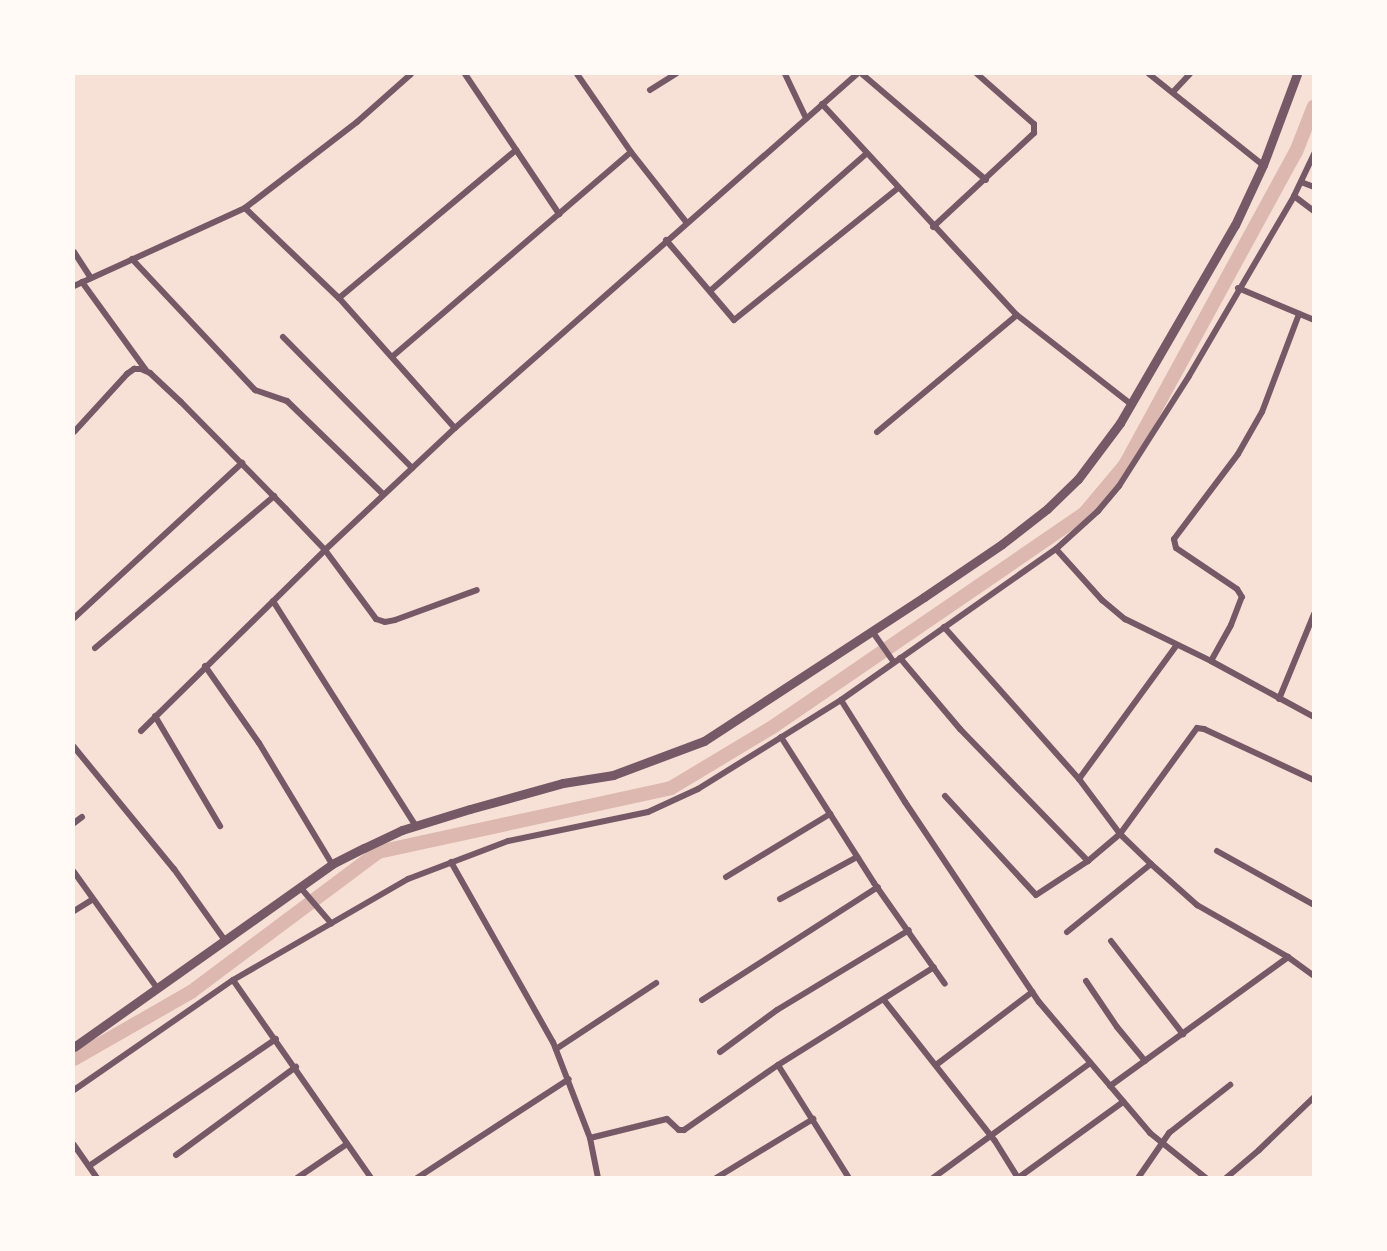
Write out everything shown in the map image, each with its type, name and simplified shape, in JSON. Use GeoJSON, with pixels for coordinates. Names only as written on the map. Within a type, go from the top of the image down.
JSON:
{"type":"FeatureCollection","features":[{"type":"Feature","properties":{"kind":"street"},"geometry":{"type":"LineString","coordinates":[[74,286],[245,208],[357,122],[411,74]]}},
{"type":"Feature","properties":{"kind":"street"},"geometry":{"type":"LineString","coordinates":[[465,74],[558,214]]}},
{"type":"Feature","properties":{"kind":"street"},"geometry":{"type":"LineString","coordinates":[[577,74],[631,152],[686,222]]}},
{"type":"Feature","properties":{"kind":"street"},"geometry":{"type":"LineString","coordinates":[[650,90],[676,74]]}},
{"type":"Feature","properties":{"kind":"street"},"geometry":{"type":"LineString","coordinates":[[785,74],[806,118]]}},
{"type":"Feature","properties":{"kind":"street"},"geometry":{"type":"LineString","coordinates":[[141,731],[383,494],[686,222],[857,74]]}},
{"type":"Feature","properties":{"kind":"street"},"geometry":{"type":"LineString","coordinates":[[862,74],[986,180]]}},
{"type":"Feature","properties":{"kind":"street"},"geometry":{"type":"LineString","coordinates":[[933,227],[1032,136],[1035,127],[1024,114],[977,74]]}},
{"type":"Feature","properties":{"kind":"street"},"geometry":{"type":"LineString","coordinates":[[1149,74],[1263,165]]}},
{"type":"Feature","properties":{"kind":"street"},"geometry":{"type":"LineString","coordinates":[[1173,92],[1190,74]]}},
{"type":"Feature","properties":{"kind":"street"},"geometry":{"type":"LineString","coordinates":[[74,1047],[332,864],[416,826],[563,783],[613,776],[704,741],[872,632],[1002,544],[1047,509],[1078,479],[1098,454],[1131,404],[1235,225],[1263,165],[1298,74]]}},
{"type":"Feature","properties":{"kind":"street"},"geometry":{"type":"LineString","coordinates":[[822,104],[933,227],[1017,315],[1131,404]]}},
{"type":"Feature","properties":{"kind":"street"},"geometry":{"type":"LineString","coordinates":[[339,298],[516,150]]}},
{"type":"Feature","properties":{"kind":"street"},"geometry":{"type":"LineString","coordinates":[[393,356],[631,152]]}},
{"type":"Feature","properties":{"kind":"street"},"geometry":{"type":"LineString","coordinates":[[710,291],[866,154]]}},
{"type":"Feature","properties":{"kind":"street"},"geometry":{"type":"LineString","coordinates":[[74,1090],[233,980],[408,879],[508,841],[648,812],[698,789],[841,700],[1056,549],[1098,511],[1119,486],[1189,376],[1238,288],[1294,196],[1314,154]]}},
{"type":"Feature","properties":{"kind":"street"},"geometry":{"type":"LineString","coordinates":[[1301,182],[1314,187]]}},
{"type":"Feature","properties":{"kind":"street"},"geometry":{"type":"LineString","coordinates":[[666,240],[734,320],[898,188]]}},
{"type":"Feature","properties":{"kind":"street"},"geometry":{"type":"LineString","coordinates":[[1294,196],[1314,211]]}},
{"type":"Feature","properties":{"kind":"street"},"geometry":{"type":"LineString","coordinates":[[245,208],[339,298],[455,428]]}},
{"type":"Feature","properties":{"kind":"street"},"geometry":{"type":"LineString","coordinates":[[74,252],[91,278]]}},
{"type":"Feature","properties":{"kind":"street"},"geometry":{"type":"LineString","coordinates":[[132,260],[255,390],[291,403],[383,494]]}},
{"type":"Feature","properties":{"kind":"street"},"geometry":{"type":"LineString","coordinates":[[82,282],[146,371],[242,463],[325,550],[367,610],[376,619],[385,622],[477,590]]}},
{"type":"Feature","properties":{"kind":"street"},"geometry":{"type":"LineString","coordinates":[[1238,288],[1314,320]]}},
{"type":"Feature","properties":{"kind":"street"},"geometry":{"type":"LineString","coordinates":[[1211,662],[1231,625],[1242,597],[1237,589],[1176,548],[1174,539],[1238,454],[1262,412],[1299,314]]}},
{"type":"Feature","properties":{"kind":"street"},"geometry":{"type":"LineString","coordinates":[[878,432],[1017,315]]}},
{"type":"Feature","properties":{"kind":"street"},"geometry":{"type":"LineString","coordinates":[[283,337],[412,468]]}},
{"type":"Feature","properties":{"kind":"street"},"geometry":{"type":"LineString","coordinates":[[74,432],[127,374],[134,369],[146,371]]}},
{"type":"Feature","properties":{"kind":"street"},"geometry":{"type":"LineString","coordinates":[[74,618],[242,463]]}},
{"type":"Feature","properties":{"kind":"street"},"geometry":{"type":"LineString","coordinates":[[95,648],[274,496]]}},
{"type":"Feature","properties":{"kind":"street"},"geometry":{"type":"LineString","coordinates":[[1056,549],[1102,600],[1125,619],[1314,717]]}},
{"type":"Feature","properties":{"kind":"street"},"geometry":{"type":"LineString","coordinates":[[273,601],[416,826]]}},
{"type":"Feature","properties":{"kind":"street"},"geometry":{"type":"LineString","coordinates":[[1279,699],[1314,614]]}},
{"type":"Feature","properties":{"kind":"street"},"geometry":{"type":"LineString","coordinates":[[944,627],[1079,779],[1120,834],[1151,864],[1197,905],[1288,957],[1314,976]]}},
{"type":"Feature","properties":{"kind":"street"},"geometry":{"type":"LineString","coordinates":[[872,632],[887,653],[897,660],[960,729],[1088,861]]}},
{"type":"Feature","properties":{"kind":"street"},"geometry":{"type":"LineString","coordinates":[[1079,779],[1176,646]]}},
{"type":"Feature","properties":{"kind":"street"},"geometry":{"type":"LineString","coordinates":[[205,666],[259,743],[332,864]]}},
{"type":"Feature","properties":{"kind":"street"},"geometry":{"type":"LineString","coordinates":[[841,700],[911,812],[1032,992],[1123,1102],[1161,1143],[1206,1178]]}},
{"type":"Feature","properties":{"kind":"street"},"geometry":{"type":"LineString","coordinates":[[155,716],[220,826]]}},
{"type":"Feature","properties":{"kind":"street"},"geometry":{"type":"LineString","coordinates":[[945,795],[1036,895],[1088,861],[1120,834],[1197,728],[1204,729],[1314,780]]}},
{"type":"Feature","properties":{"kind":"street"},"geometry":{"type":"LineString","coordinates":[[781,737],[857,857],[945,984]]}},
{"type":"Feature","properties":{"kind":"street"},"geometry":{"type":"LineString","coordinates":[[74,747],[174,868],[224,939]]}},
{"type":"Feature","properties":{"kind":"street"},"geometry":{"type":"LineString","coordinates":[[726,877],[830,814]]}},
{"type":"Feature","properties":{"kind":"street"},"geometry":{"type":"LineString","coordinates":[[74,823],[82,817]]}},
{"type":"Feature","properties":{"kind":"street"},"geometry":{"type":"LineString","coordinates":[[1218,851],[1314,905]]}},
{"type":"Feature","properties":{"kind":"street"},"geometry":{"type":"LineString","coordinates":[[780,899],[857,857]]}},
{"type":"Feature","properties":{"kind":"street"},"geometry":{"type":"LineString","coordinates":[[451,862],[556,1049],[590,1138],[598,1178]]}},
{"type":"Feature","properties":{"kind":"street"},"geometry":{"type":"LineString","coordinates":[[1067,932],[1151,864]]}},
{"type":"Feature","properties":{"kind":"street"},"geometry":{"type":"LineString","coordinates":[[74,872],[157,988]]}},
{"type":"Feature","properties":{"kind":"street"},"geometry":{"type":"LineString","coordinates":[[300,887],[331,923]]}},
{"type":"Feature","properties":{"kind":"street"},"geometry":{"type":"LineString","coordinates":[[702,1000],[878,887]]}},
{"type":"Feature","properties":{"kind":"street"},"geometry":{"type":"LineString","coordinates":[[74,911],[93,899]]}},
{"type":"Feature","properties":{"kind":"street"},"geometry":{"type":"LineString","coordinates":[[720,1052],[777,1010],[909,930]]}},
{"type":"Feature","properties":{"kind":"street"},"geometry":{"type":"LineString","coordinates":[[1111,941],[1183,1034]]}},
{"type":"Feature","properties":{"kind":"street"},"geometry":{"type":"LineString","coordinates":[[1110,1086],[1288,957]]}},
{"type":"Feature","properties":{"kind":"street"},"geometry":{"type":"LineString","coordinates":[[590,1138],[667,1119],[679,1130],[684,1130],[778,1065],[934,967]]}},
{"type":"Feature","properties":{"kind":"street"},"geometry":{"type":"LineString","coordinates":[[233,980],[296,1067],[371,1178]]}},
{"type":"Feature","properties":{"kind":"street"},"geometry":{"type":"LineString","coordinates":[[1086,981],[1117,1027],[1145,1060]]}},
{"type":"Feature","properties":{"kind":"street"},"geometry":{"type":"LineString","coordinates":[[556,1049],[656,983]]}},
{"type":"Feature","properties":{"kind":"street"},"geometry":{"type":"LineString","coordinates":[[936,1065],[1032,992]]}},
{"type":"Feature","properties":{"kind":"street"},"geometry":{"type":"LineString","coordinates":[[884,1000],[990,1135],[1018,1178],[1123,1102]]}},
{"type":"Feature","properties":{"kind":"street"},"geometry":{"type":"LineString","coordinates":[[89,1166],[276,1039]]}},
{"type":"Feature","properties":{"kind":"street"},"geometry":{"type":"LineString","coordinates":[[933,1178],[1090,1063]]}},
{"type":"Feature","properties":{"kind":"street"},"geometry":{"type":"LineString","coordinates":[[778,1065],[849,1178]]}},
{"type":"Feature","properties":{"kind":"street"},"geometry":{"type":"LineString","coordinates":[[176,1155],[296,1067]]}},
{"type":"Feature","properties":{"kind":"street"},"geometry":{"type":"LineString","coordinates":[[417,1178],[569,1079]]}},
{"type":"Feature","properties":{"kind":"street"},"geometry":{"type":"LineString","coordinates":[[1138,1178],[1161,1143],[1230,1085]]}},
{"type":"Feature","properties":{"kind":"street"},"geometry":{"type":"LineString","coordinates":[[1226,1178],[1314,1097]]}},
{"type":"Feature","properties":{"kind":"street"},"geometry":{"type":"LineString","coordinates":[[716,1178],[813,1119]]}},
{"type":"Feature","properties":{"kind":"street"},"geometry":{"type":"LineString","coordinates":[[297,1178],[347,1144]]}},
{"type":"Feature","properties":{"kind":"street"},"geometry":{"type":"LineString","coordinates":[[74,1145],[97,1178]]}},
{"type":"Feature","properties":{"kind":"waterway"},"geometry":{"type":"LineString","coordinates":[[74,1059],[191,992],[378,852],[671,788],[774,726],[1084,514],[1125,465],[1296,152],[1314,106]]}}]}
